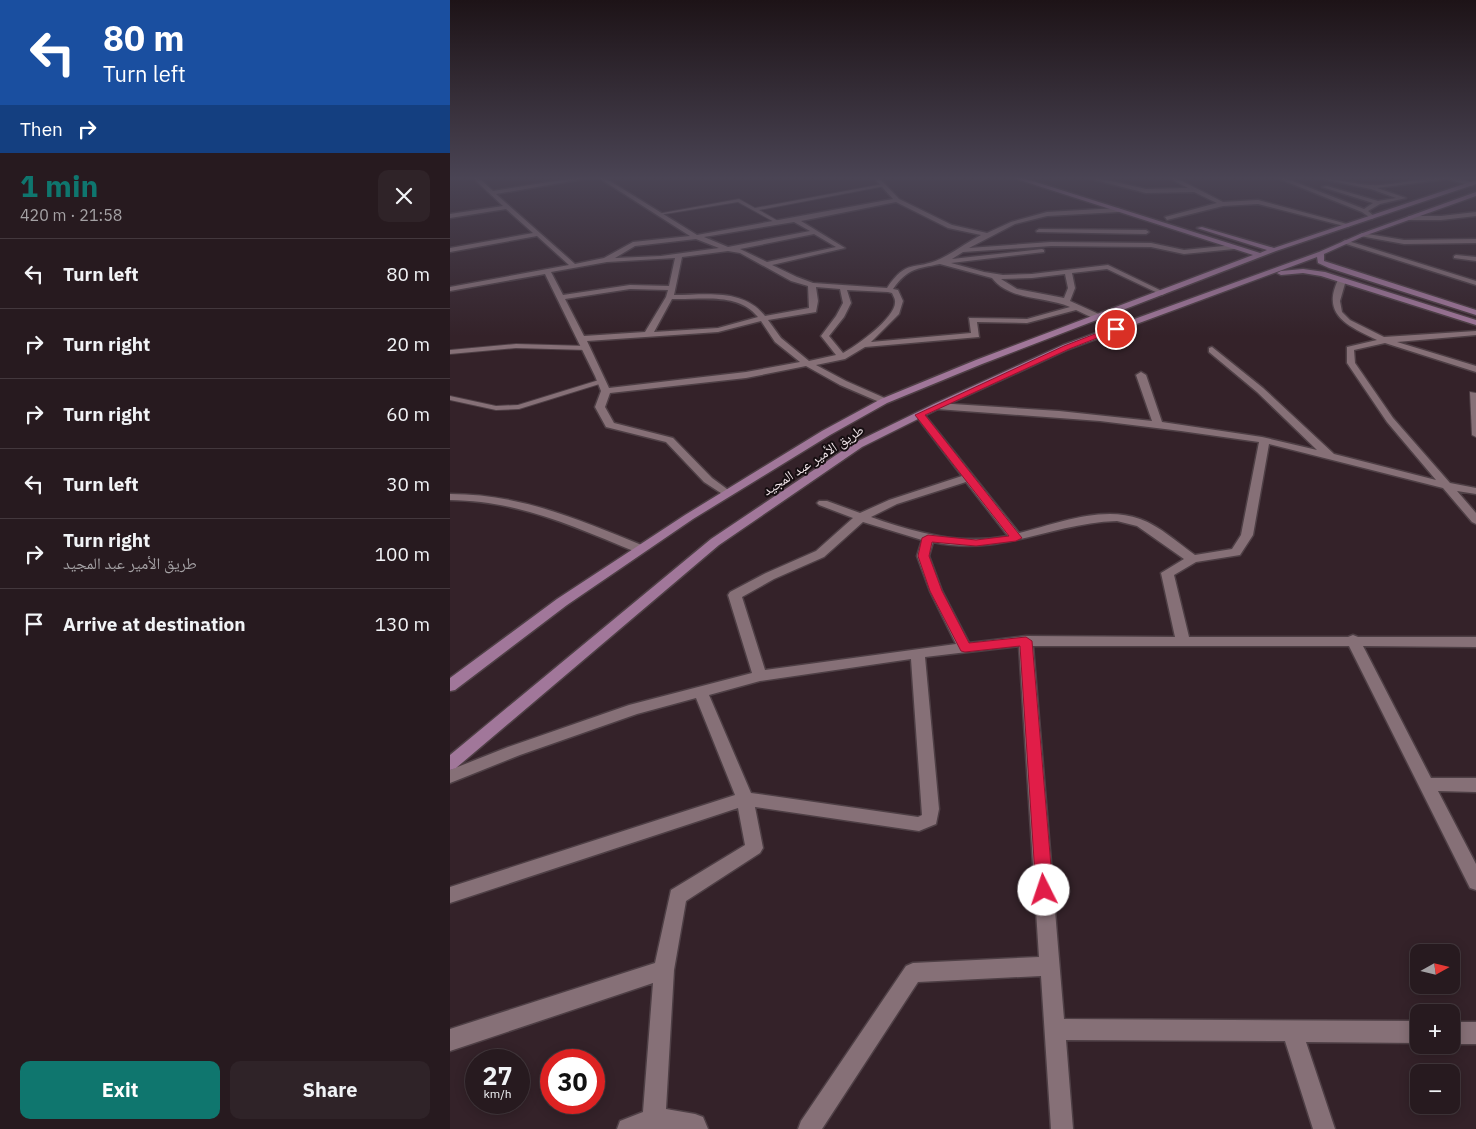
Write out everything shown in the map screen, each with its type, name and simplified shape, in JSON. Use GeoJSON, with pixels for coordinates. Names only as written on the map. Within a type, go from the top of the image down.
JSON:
{"type":"FeatureCollection","features":[{"type":"Feature","properties":{"kind":"main road"},"geometry":{"type":"LineString","coordinates":[[1181,231],[1259,255]]}},
{"type":"Feature","properties":{"kind":"main road"},"geometry":{"type":"LineString","coordinates":[[1210,231],[1274,250]]}},
{"type":"Feature","properties":{"kind":"main road","name":"طريق الأمير عبد المجيد"},"geometry":{"type":"LineString","coordinates":[[450,686],[562,602],[640,549],[826,433],[884,401],[979,362],[1259,255],[1331,231]]}},
{"type":"Feature","properties":{"kind":"main road","name":"طريق الأمير عبد المجيد"},"geometry":{"type":"LineString","coordinates":[[450,764],[715,542],[858,445],[937,406],[1066,347],[1261,276],[1374,231]]}},
{"type":"Feature","properties":{"kind":"main road"},"geometry":{"type":"LineString","coordinates":[[1321,253],[1320,262],[1331,267],[1476,313]]}},
{"type":"Feature","properties":{"kind":"main road"},"geometry":{"type":"LineString","coordinates":[[1261,276],[1303,271],[1322,274],[1476,323]]}},
{"type":"Feature","properties":{"kind":"main road"},"geometry":{"type":"LineString","coordinates":[[450,677],[485,658]]}},
{"type":"Feature","properties":{"kind":"street"},"geometry":{"type":"LineString","coordinates":[[534,231],[574,266]]}},
{"type":"Feature","properties":{"kind":"street"},"geometry":{"type":"LineString","coordinates":[[604,387],[746,375],[842,356],[863,345],[896,312],[900,301],[895,292],[889,290],[812,285],[794,279],[742,251],[730,250],[687,231]]}},
{"type":"Feature","properties":{"kind":"street"},"geometry":{"type":"LineString","coordinates":[[606,260],[633,244],[647,241],[676,240],[727,231]]}},
{"type":"Feature","properties":{"kind":"street"},"geometry":{"type":"LineString","coordinates":[[968,231],[990,235]]}},
{"type":"Feature","properties":{"kind":"street"},"geometry":{"type":"LineString","coordinates":[[940,262],[962,250],[970,243],[998,231]]}},
{"type":"Feature","properties":{"kind":"street"},"geometry":{"type":"LineString","coordinates":[[1040,231],[1051,244]]}},
{"type":"Feature","properties":{"kind":"street"},"geometry":{"type":"LineString","coordinates":[[1076,231],[1146,232],[1151,245]]}},
{"type":"Feature","properties":{"kind":"street"},"geometry":{"type":"LineString","coordinates":[[450,289],[606,260],[679,257],[730,250],[816,232],[842,248],[764,264]]}},
{"type":"Feature","properties":{"kind":"street"},"geometry":{"type":"LineString","coordinates":[[450,250],[538,234]]}},
{"type":"Feature","properties":{"kind":"street"},"geometry":{"type":"LineString","coordinates":[[1362,235],[1378,240],[1398,242],[1476,241]]}},
{"type":"Feature","properties":{"kind":"street"},"geometry":{"type":"LineString","coordinates":[[1345,242],[1437,269],[1476,283]]}},
{"type":"Feature","properties":{"kind":"street"},"geometry":{"type":"LineString","coordinates":[[962,250],[1051,244],[1151,245],[1184,252],[1234,248]]}},
{"type":"Feature","properties":{"kind":"street"},"geometry":{"type":"LineString","coordinates":[[889,290],[900,274],[913,268],[940,262],[1024,254],[1046,250],[1051,244]]}},
{"type":"Feature","properties":{"kind":"street"},"geometry":{"type":"LineString","coordinates":[[648,335],[670,297],[679,257]]}},
{"type":"Feature","properties":{"kind":"street"},"geometry":{"type":"LineString","coordinates":[[1456,257],[1476,259]]}},
{"type":"Feature","properties":{"kind":"street"},"geometry":{"type":"LineString","coordinates":[[940,262],[994,276],[1032,276],[1108,267],[1162,293]]}},
{"type":"Feature","properties":{"kind":"street"},"geometry":{"type":"LineString","coordinates":[[546,271],[585,344],[604,387],[600,407],[610,425],[669,440],[708,480],[727,494]]}},
{"type":"Feature","properties":{"kind":"street"},"geometry":{"type":"LineString","coordinates":[[1065,302],[1072,293],[1072,283],[1068,272]]}},
{"type":"Feature","properties":{"kind":"street"},"geometry":{"type":"LineString","coordinates":[[994,276],[997,280],[1017,292],[1057,299],[1098,317]]}},
{"type":"Feature","properties":{"kind":"street"},"geometry":{"type":"LineString","coordinates":[[1342,280],[1336,305],[1339,314],[1351,324],[1385,340],[1439,359],[1476,369]]}},
{"type":"Feature","properties":{"kind":"street"},"geometry":{"type":"LineString","coordinates":[[585,344],[648,335],[718,330],[765,318],[812,310],[814,301],[812,285]]}},
{"type":"Feature","properties":{"kind":"street"},"geometry":{"type":"LineString","coordinates":[[559,298],[630,287],[672,288]]}},
{"type":"Feature","properties":{"kind":"street"},"geometry":{"type":"LineString","coordinates":[[842,356],[824,336],[840,317],[847,303],[843,287]]}},
{"type":"Feature","properties":{"kind":"street"},"geometry":{"type":"LineString","coordinates":[[670,297],[731,298],[746,302],[765,318],[777,340],[808,362],[852,388],[884,401]]}},
{"type":"Feature","properties":{"kind":"street"},"geometry":{"type":"LineString","coordinates":[[863,345],[976,335],[972,320],[1027,321],[1077,307]]}},
{"type":"Feature","properties":{"kind":"street"},"geometry":{"type":"LineString","coordinates":[[1476,333],[1385,340],[1350,349],[1352,363],[1390,420],[1476,520]]}},
{"type":"Feature","properties":{"kind":"street"},"geometry":{"type":"LineString","coordinates":[[1212,350],[1260,390],[1332,458]]}},
{"type":"Feature","properties":{"kind":"street"},"geometry":{"type":"LineString","coordinates":[[1141,375],[1158,424]]}},
{"type":"Feature","properties":{"kind":"street"},"geometry":{"type":"LineString","coordinates":[[937,406],[997,409],[1158,424],[1264,441],[1448,486],[1476,491]]}},
{"type":"Feature","properties":{"kind":"street"},"geometry":{"type":"LineString","coordinates":[[920,415],[1016,538]]}},
{"type":"Feature","properties":{"kind":"street"},"geometry":{"type":"LineString","coordinates":[[1183,641],[1167,573],[1193,559],[1236,552],[1247,535],[1264,441]]}},
{"type":"Feature","properties":{"kind":"street"},"geometry":{"type":"LineString","coordinates":[[760,676],[735,595],[770,576],[820,554],[861,517],[893,502],[969,476]]}},
{"type":"Feature","properties":{"kind":"street"},"geometry":{"type":"LineString","coordinates":[[450,497],[475,496],[531,506],[640,549]]}},
{"type":"Feature","properties":{"kind":"street"},"geometry":{"type":"LineString","coordinates":[[823,503],[887,527],[928,538],[976,543],[1016,538],[1067,524],[1104,518],[1137,522],[1193,559]]}},
{"type":"Feature","properties":{"kind":"street"},"geometry":{"type":"LineString","coordinates":[[928,538],[923,556],[936,591],[965,648]]}},
{"type":"Feature","properties":{"kind":"street"},"geometry":{"type":"LineString","coordinates":[[1353,640],[1476,882]]}},
{"type":"Feature","properties":{"kind":"street"},"geometry":{"type":"LineString","coordinates":[[450,777],[514,751],[634,709],[700,691],[760,676],[918,653],[1026,641],[1353,640],[1476,642]]}},
{"type":"Feature","properties":{"kind":"street"},"geometry":{"type":"LineString","coordinates":[[1026,641],[1062,1129]]}},
{"type":"Feature","properties":{"kind":"street"},"geometry":{"type":"LineString","coordinates":[[450,895],[745,799],[918,824],[930,819],[918,653]]}},
{"type":"Feature","properties":{"kind":"street"},"geometry":{"type":"LineString","coordinates":[[654,1119],[664,970],[678,896],[754,848],[745,799],[700,691]]}},
{"type":"Feature","properties":{"kind":"street"},"geometry":{"type":"LineString","coordinates":[[1426,784],[1476,784]]}},
{"type":"Feature","properties":{"kind":"street"},"geometry":{"type":"LineString","coordinates":[[809,1129],[913,972],[1050,966]]}},
{"type":"Feature","properties":{"kind":"street"},"geometry":{"type":"LineString","coordinates":[[450,1040],[664,970]]}},
{"type":"Feature","properties":{"kind":"street"},"geometry":{"type":"LineString","coordinates":[[1054,1029],[1410,1032]]}},
{"type":"Feature","properties":{"kind":"street"},"geometry":{"type":"LineString","coordinates":[[1292,1031],[1324,1129]]}},
{"type":"Feature","properties":{"kind":"street"},"geometry":{"type":"LineString","coordinates":[[1460,1033],[1476,1033]]}},
{"type":"Feature","properties":{"kind":"street"},"geometry":{"type":"LineString","coordinates":[[628,1129],[654,1119],[695,1126],[697,1129]]}},
{"type":"Feature","properties":{"kind":"lane"},"geometry":{"type":"LineString","coordinates":[[450,352],[516,346],[585,344]]}},
{"type":"Feature","properties":{"kind":"lane"},"geometry":{"type":"LineString","coordinates":[[450,398],[496,408],[519,407],[604,387]]}},
{"type":"Feature","properties":{"kind":"lane"},"geometry":{"type":"LineString","coordinates":[[1473,394],[1476,435]]}},
{"type":"Feature","properties":{"kind":"route"},"geometry":{"type":"LineString","coordinates":[[1044,890],[1026,641],[965,648],[936,591],[923,556],[928,538],[976,543],[1016,538],[920,415],[1066,347],[1116,329]]}}]}
